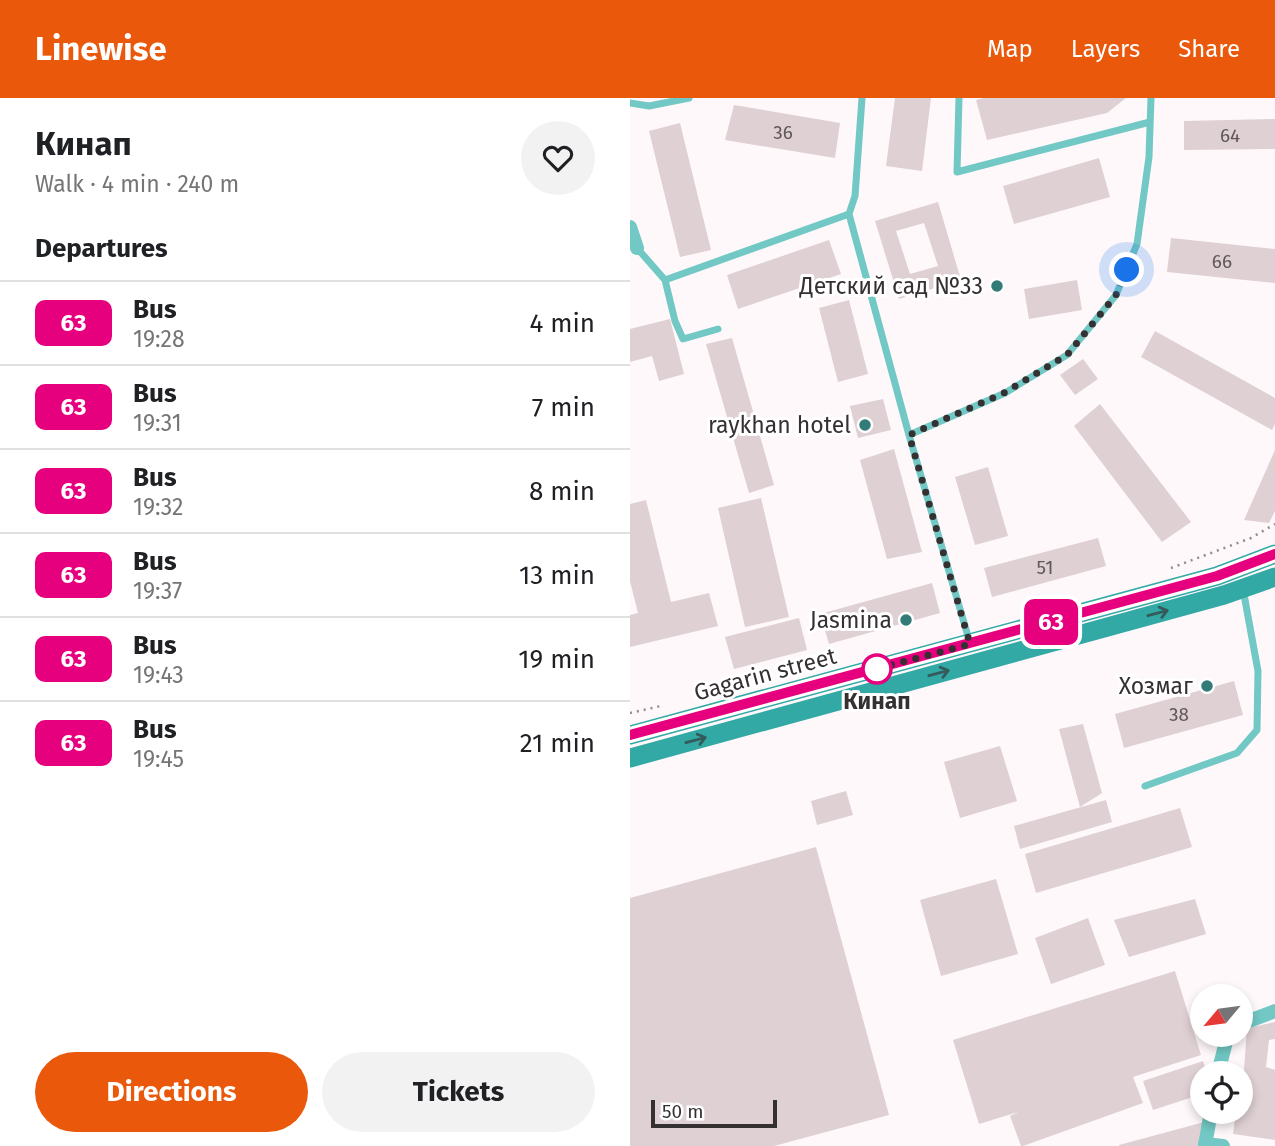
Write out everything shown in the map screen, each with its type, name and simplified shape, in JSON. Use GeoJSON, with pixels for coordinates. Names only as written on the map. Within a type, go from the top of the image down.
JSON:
{"type":"FeatureCollection","features":[{"type":"Feature","properties":{"kind":"main road","name":"Gagarin street"},"geometry":{"type":"LineString","coordinates":[[630,735],[1217,576],[1275,554]]}},
{"type":"Feature","properties":{"kind":"main road","name":"Gagarin street"},"geometry":{"type":"LineString","coordinates":[[630,758],[1275,578]]}},
{"type":"Feature","properties":{"kind":"street"},"geometry":{"type":"LineString","coordinates":[[630,226],[637,247]]}},
{"type":"Feature","properties":{"kind":"street"},"geometry":{"type":"LineString","coordinates":[[1253,1019],[1275,1011]]}},
{"type":"Feature","properties":{"kind":"street"},"geometry":{"type":"LineString","coordinates":[[1209,1124],[1205,1145],[1223,1146]]}},
{"type":"Feature","properties":{"kind":"lane"},"geometry":{"type":"LineString","coordinates":[[630,103],[649,106],[689,98]]}},
{"type":"Feature","properties":{"kind":"lane"},"geometry":{"type":"LineString","coordinates":[[862,98],[855,196],[849,214],[909,435],[970,644]]}},
{"type":"Feature","properties":{"kind":"lane"},"geometry":{"type":"LineString","coordinates":[[958,98],[957,172],[1150,122]]}},
{"type":"Feature","properties":{"kind":"lane"},"geometry":{"type":"LineString","coordinates":[[909,435],[1004,393],[1067,355],[1116,295],[1137,244],[1149,157],[1151,98]]}},
{"type":"Feature","properties":{"kind":"lane"},"geometry":{"type":"LineString","coordinates":[[665,280],[849,214]]}},
{"type":"Feature","properties":{"kind":"lane"},"geometry":{"type":"LineString","coordinates":[[637,247],[665,280],[682,339],[718,329]]}},
{"type":"Feature","properties":{"kind":"lane"},"geometry":{"type":"LineString","coordinates":[[1145,786],[1237,753],[1256,730],[1258,671],[1243,588]]}},
{"type":"Feature","properties":{"kind":"building"},"geometry":{"type":"Polygon","coordinates":[[[895,98],[931,98],[922,171],[886,166],[895,98]]]}},
{"type":"Feature","properties":{"kind":"building"},"geometry":{"type":"Polygon","coordinates":[[[1126,98],[1107,113],[987,140],[976,100],[1126,98]]]}},
{"type":"Feature","properties":{"kind":"building"},"geometry":{"type":"Polygon","coordinates":[[[734,105],[840,123],[835,158],[725,140],[734,105]]]}},
{"type":"Feature","properties":{"kind":"building"},"geometry":{"type":"Polygon","coordinates":[[[1275,119],[1275,149],[1184,150],[1184,121],[1275,119]]]}},
{"type":"Feature","properties":{"kind":"building"},"geometry":{"type":"Polygon","coordinates":[[[680,123],[711,250],[680,257],[649,131],[680,123]]]}},
{"type":"Feature","properties":{"kind":"building"},"geometry":{"type":"Polygon","coordinates":[[[1099,158],[1110,197],[1014,224],[1003,186],[1099,158]]]}},
{"type":"Feature","properties":{"kind":"building"},"geometry":{"type":"Polygon","coordinates":[[[938,202],[961,280],[899,299],[875,221],[938,202]],[[924,223],[896,231],[910,274],[938,266],[924,223]]]}},
{"type":"Feature","properties":{"kind":"building"},"geometry":{"type":"Polygon","coordinates":[[[1171,238],[1275,249],[1275,283],[1167,272],[1171,238]]]}},
{"type":"Feature","properties":{"kind":"building"},"geometry":{"type":"Polygon","coordinates":[[[829,240],[841,274],[738,309],[727,275],[829,240]]]}},
{"type":"Feature","properties":{"kind":"building"},"geometry":{"type":"Polygon","coordinates":[[[1077,280],[1082,310],[1029,319],[1024,289],[1077,280]]]}},
{"type":"Feature","properties":{"kind":"building"},"geometry":{"type":"Polygon","coordinates":[[[849,300],[868,374],[838,382],[819,308],[849,300]]]}},
{"type":"Feature","properties":{"kind":"building"},"geometry":{"type":"Polygon","coordinates":[[[670,319],[684,374],[659,381],[652,356],[630,362],[630,329],[670,319]]]}},
{"type":"Feature","properties":{"kind":"building"},"geometry":{"type":"Polygon","coordinates":[[[1155,331],[1275,398],[1275,424],[1272,430],[1141,357],[1155,331]]]}},
{"type":"Feature","properties":{"kind":"building"},"geometry":{"type":"Polygon","coordinates":[[[732,338],[774,485],[749,493],[706,344],[732,338]]]}},
{"type":"Feature","properties":{"kind":"building"},"geometry":{"type":"Polygon","coordinates":[[[1083,359],[1098,379],[1075,395],[1060,375],[1083,359]]]}},
{"type":"Feature","properties":{"kind":"building"},"geometry":{"type":"Polygon","coordinates":[[[883,399],[891,430],[858,438],[850,406],[883,399]]]}},
{"type":"Feature","properties":{"kind":"building"},"geometry":{"type":"Polygon","coordinates":[[[1100,404],[1191,522],[1162,542],[1074,426],[1100,404]]]}},
{"type":"Feature","properties":{"kind":"building"},"geometry":{"type":"Polygon","coordinates":[[[894,449],[922,552],[887,559],[860,460],[894,449]]]}},
{"type":"Feature","properties":{"kind":"building"},"geometry":{"type":"Polygon","coordinates":[[[1275,450],[1275,511],[1269,523],[1244,520],[1275,450]]]}},
{"type":"Feature","properties":{"kind":"building"},"geometry":{"type":"Polygon","coordinates":[[[988,467],[1008,536],[975,545],[955,477],[988,467]]]}},
{"type":"Feature","properties":{"kind":"building"},"geometry":{"type":"Polygon","coordinates":[[[761,498],[789,617],[745,627],[718,508],[761,498]]]}},
{"type":"Feature","properties":{"kind":"building"},"geometry":{"type":"Polygon","coordinates":[[[646,500],[671,602],[709,593],[718,626],[630,647],[630,615],[638,613],[630,581],[630,504],[646,500]]]}},
{"type":"Feature","properties":{"kind":"building"},"geometry":{"type":"Polygon","coordinates":[[[1098,538],[1106,566],[992,597],[984,568],[1098,538]]]}},
{"type":"Feature","properties":{"kind":"building"},"geometry":{"type":"Polygon","coordinates":[[[932,583],[940,613],[829,644],[820,614],[932,583]]]}},
{"type":"Feature","properties":{"kind":"building"},"geometry":{"type":"Polygon","coordinates":[[[799,618],[807,650],[734,669],[725,637],[799,618]]]}},
{"type":"Feature","properties":{"kind":"building"},"geometry":{"type":"Polygon","coordinates":[[[1234,681],[1243,715],[1124,748],[1115,714],[1234,681]]]}},
{"type":"Feature","properties":{"kind":"building"},"geometry":{"type":"Polygon","coordinates":[[[1083,724],[1102,793],[1080,807],[1059,729],[1083,724]]]}},
{"type":"Feature","properties":{"kind":"building"},"geometry":{"type":"Polygon","coordinates":[[[1000,746],[1017,801],[960,818],[944,762],[1000,746]]]}},
{"type":"Feature","properties":{"kind":"building"},"geometry":{"type":"Polygon","coordinates":[[[846,791],[853,815],[817,825],[811,801],[846,791]]]}},
{"type":"Feature","properties":{"kind":"building"},"geometry":{"type":"Polygon","coordinates":[[[1106,800],[1112,822],[1020,849],[1014,826],[1106,800]]]}},
{"type":"Feature","properties":{"kind":"building"},"geometry":{"type":"Polygon","coordinates":[[[1180,808],[1192,847],[1036,893],[1025,854],[1180,808]]]}},
{"type":"Feature","properties":{"kind":"building"},"geometry":{"type":"Polygon","coordinates":[[[816,847],[889,1115],[774,1146],[630,1146],[630,898],[816,847]]]}},
{"type":"Feature","properties":{"kind":"building"},"geometry":{"type":"Polygon","coordinates":[[[996,879],[1018,954],[941,976],[920,900],[996,879]]]}},
{"type":"Feature","properties":{"kind":"building"},"geometry":{"type":"Polygon","coordinates":[[[1195,899],[1206,934],[1129,957],[1114,920],[1195,899]]]}},
{"type":"Feature","properties":{"kind":"building"},"geometry":{"type":"Polygon","coordinates":[[[1088,918],[1105,965],[1051,984],[1035,938],[1088,918]]]}},
{"type":"Feature","properties":{"kind":"building"},"geometry":{"type":"Polygon","coordinates":[[[1175,971],[1190,1019],[1190,1047],[1199,1047],[1201,1055],[1133,1077],[1143,1103],[1021,1146],[1010,1116],[1018,1112],[979,1124],[953,1040],[1175,971]]]}},
{"type":"Feature","properties":{"kind":"building"},"geometry":{"type":"Polygon","coordinates":[[[1275,1022],[1275,1039],[1269,1040],[1266,1067],[1275,1070],[1275,1140],[1233,1134],[1234,1124],[1253,1124],[1253,1061],[1245,1061],[1246,1047],[1253,1047],[1253,1027],[1275,1022]]]}},
{"type":"Feature","properties":{"kind":"building"},"geometry":{"type":"Polygon","coordinates":[[[1190,1065],[1190,1098],[1153,1110],[1143,1081],[1190,1065]]]}},
{"type":"Feature","properties":{"kind":"building"},"geometry":{"type":"Polygon","coordinates":[[[1197,1124],[1207,1124],[1200,1146],[1119,1145],[1197,1124]]]}},
{"type":"Feature","properties":{"kind":"bus line","name":"63"},"geometry":{"type":"LineString","coordinates":[[630,735],[1217,576],[1275,554]]}},
{"type":"Feature","properties":{"kind":"place","name":"Детский сад №33"},"geometry":{"type":"Point","coordinates":[997,286]}},
{"type":"Feature","properties":{"kind":"place","name":"raykhan hotel"},"geometry":{"type":"Point","coordinates":[865,425]}},
{"type":"Feature","properties":{"kind":"place","name":"Jasmina"},"geometry":{"type":"Point","coordinates":[906,620]}},
{"type":"Feature","properties":{"kind":"place","name":"Кинап"},"geometry":{"type":"Point","coordinates":[877,669]}},
{"type":"Feature","properties":{"kind":"place","name":"Хозмаг"},"geometry":{"type":"Point","coordinates":[1207,686]}},
{"type":"Feature","properties":{"kind":"route"},"geometry":{"type":"LineString","coordinates":[[877,669],[872,670],[970,644],[909,435],[1004,393],[1067,355],[1116,295],[1127,270]]}}]}
